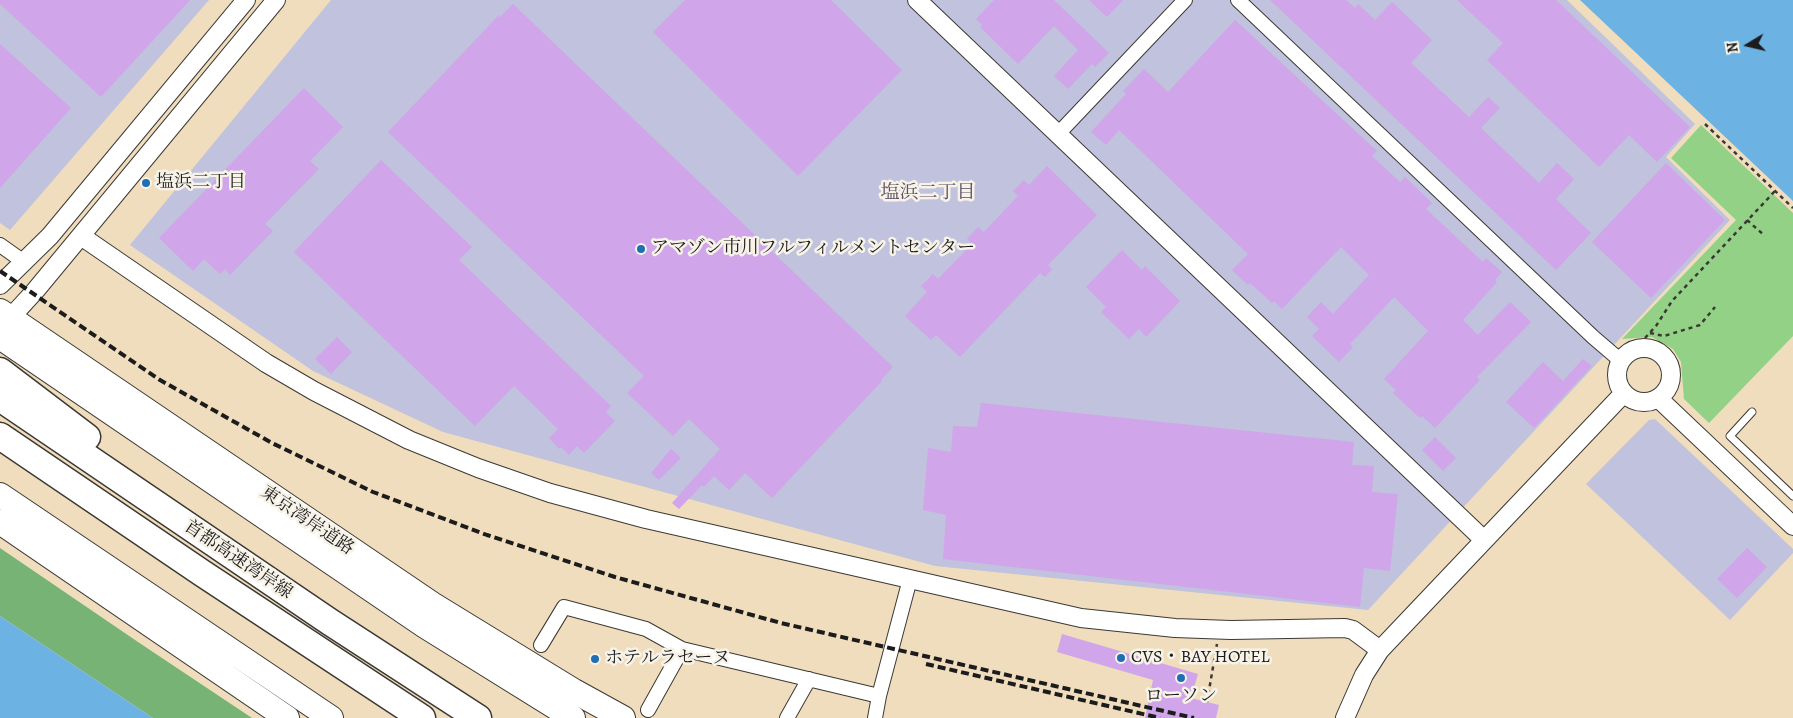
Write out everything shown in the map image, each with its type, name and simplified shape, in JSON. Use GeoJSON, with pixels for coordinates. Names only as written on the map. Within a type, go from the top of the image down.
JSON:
{"type":"FeatureCollection","features":[{"type":"Feature","properties":{"kind":"highway","name":"東京湾岸道路"},"geometry":{"type":"LineString","coordinates":[[2,324],[285,533],[425,626],[573,718]]}},
{"type":"Feature","properties":{"kind":"highway","name":"東京湾岸道路"},"geometry":{"type":"LineString","coordinates":[[2,324],[424,598],[574,691],[623,718]]}},
{"type":"Feature","properties":{"kind":"highway"},"geometry":{"type":"LineString","coordinates":[[0,370],[74,428],[248,554],[330,622]]}},
{"type":"Feature","properties":{"kind":"highway","name":"首都高速湾岸線"},"geometry":{"type":"LineString","coordinates":[[0,398],[330,622],[478,718]]}},
{"type":"Feature","properties":{"kind":"highway","name":"首都高速湾岸線"},"geometry":{"type":"LineString","coordinates":[[0,436],[422,718]]}},
{"type":"Feature","properties":{"kind":"highway"},"geometry":{"type":"LineString","coordinates":[[0,495],[211,639],[331,718]]}},
{"type":"Feature","properties":{"kind":"highway"},"geometry":{"type":"LineString","coordinates":[[0,522],[287,718]]}},
{"type":"Feature","properties":{"kind":"street"},"geometry":{"type":"LineString","coordinates":[[0,286],[50,236],[246,0]]}},
{"type":"Feature","properties":{"kind":"street"},"geometry":{"type":"LineString","coordinates":[[2,324],[81,236],[276,0]]}},
{"type":"Feature","properties":{"kind":"street"},"geometry":{"type":"LineString","coordinates":[[917,0],[1484,539]]}},
{"type":"Feature","properties":{"kind":"street"},"geometry":{"type":"LineString","coordinates":[[1058,134],[1185,0]]}},
{"type":"Feature","properties":{"kind":"street"},"geometry":{"type":"LineString","coordinates":[[1238,0],[1620,361]]}},
{"type":"Feature","properties":{"kind":"street"},"geometry":{"type":"LineString","coordinates":[[228,22],[245,37]]}},
{"type":"Feature","properties":{"kind":"street"},"geometry":{"type":"LineString","coordinates":[[137,132],[155,146]]}},
{"type":"Feature","properties":{"kind":"street"},"geometry":{"type":"LineString","coordinates":[[81,236],[266,363],[359,415],[409,440],[470,465],[550,493],[646,519],[1081,618],[1141,626],[1231,630],[1345,628],[1353,630],[1380,650]]}},
{"type":"Feature","properties":{"kind":"street"},"geometry":{"type":"LineString","coordinates":[[0,245],[24,262]]}},
{"type":"Feature","properties":{"kind":"street"},"geometry":{"type":"LineString","coordinates":[[1652,348],[1666,358],[1670,367],[1670,384],[1658,398],[1644,402],[1629,398],[1624,393],[1617,377],[1620,361],[1634,349],[1652,348]]}},
{"type":"Feature","properties":{"kind":"street"},"geometry":{"type":"LineString","coordinates":[[1345,718],[1364,675],[1380,650],[1624,393]]}},
{"type":"Feature","properties":{"kind":"street"},"geometry":{"type":"LineString","coordinates":[[1658,398],[1793,526]]}},
{"type":"Feature","properties":{"kind":"street"},"geometry":{"type":"LineString","coordinates":[[875,718],[910,579]]}},
{"type":"Feature","properties":{"kind":"street"},"geometry":{"type":"LineString","coordinates":[[541,645],[564,607],[646,629],[682,649],[879,696]]}},
{"type":"Feature","properties":{"kind":"street"},"geometry":{"type":"LineString","coordinates":[[648,710],[682,649]]}},
{"type":"Feature","properties":{"kind":"street"},"geometry":{"type":"LineString","coordinates":[[788,718],[809,679]]}},
{"type":"Feature","properties":{"kind":"lane"},"geometry":{"type":"LineString","coordinates":[[1752,412],[1730,436],[1793,496]]}},
{"type":"Feature","properties":{"kind":"path"},"geometry":{"type":"LineString","coordinates":[[1705,124],[1793,208]]}},
{"type":"Feature","properties":{"kind":"path"},"geometry":{"type":"LineString","coordinates":[[1645,338],[1672,301],[1775,191]]}},
{"type":"Feature","properties":{"kind":"path"},"geometry":{"type":"LineString","coordinates":[[1747,220],[1765,236]]}},
{"type":"Feature","properties":{"kind":"path"},"geometry":{"type":"LineString","coordinates":[[1650,333],[1664,336],[1700,325],[1715,307]]}},
{"type":"Feature","properties":{"kind":"path"},"geometry":{"type":"LineString","coordinates":[[1207,702],[1217,644]]}},
{"type":"Feature","properties":{"kind":"shaded area"},"geometry":{"type":"Polygon","coordinates":[[[0,0],[209,0],[10,230],[0,223],[0,0]]]}},
{"type":"Feature","properties":{"kind":"shaded area"},"geometry":{"type":"Polygon","coordinates":[[[331,0],[1567,0],[1695,124],[1666,157],[1730,220],[1368,610],[935,566],[443,432],[313,371],[130,245],[331,0]]]}},
{"type":"Feature","properties":{"kind":"shaded area"},"geometry":{"type":"Polygon","coordinates":[[[1655,419],[1793,549],[1793,553],[1730,620],[1586,484],[1649,420],[1655,419]]]}},
{"type":"Feature","properties":{"kind":"green space"},"geometry":{"type":"Polygon","coordinates":[[[1701,125],[1793,213],[1793,336],[1709,423],[1684,399],[1681,362],[1673,349],[1652,337],[1622,339],[1736,220],[1671,158],[1701,125]]]}},
{"type":"Feature","properties":{"kind":"green space"},"geometry":{"type":"Polygon","coordinates":[[[0,548],[252,718],[153,718],[0,616],[0,548]]]}},
{"type":"Feature","properties":{"kind":"water"},"geometry":{"type":"Polygon","coordinates":[[[1580,0],[1793,0],[1793,201],[1580,0]]]}},
{"type":"Feature","properties":{"kind":"water"},"geometry":{"type":"Polygon","coordinates":[[[0,616],[153,718],[0,718],[0,616]]]}},
{"type":"Feature","properties":{"kind":"building"},"geometry":{"type":"Polygon","coordinates":[[[0,0],[190,0],[101,97],[0,4],[0,0]]]}},
{"type":"Feature","properties":{"kind":"building"},"geometry":{"type":"Polygon","coordinates":[[[685,0],[831,0],[902,70],[798,176],[653,32],[685,0]]]}},
{"type":"Feature","properties":{"kind":"building"},"geometry":{"type":"Polygon","coordinates":[[[994,0],[1054,0],[1109,53],[1095,67],[1092,64],[1068,89],[1054,76],[1078,50],[1054,26],[1018,64],[980,27],[982,25],[976,19],[994,0]]]}},
{"type":"Feature","properties":{"kind":"building"},"geometry":{"type":"Polygon","coordinates":[[[1089,0],[1123,0],[1107,17],[1089,0]]]}},
{"type":"Feature","properties":{"kind":"building"},"geometry":{"type":"Polygon","coordinates":[[[1270,0],[1346,0],[1355,8],[1358,4],[1375,20],[1392,2],[1432,40],[1411,63],[1469,117],[1488,97],[1500,108],[1481,128],[1539,183],[1557,163],[1574,179],[1556,199],[1591,233],[1556,270],[1270,0]]]}},
{"type":"Feature","properties":{"kind":"building"},"geometry":{"type":"Polygon","coordinates":[[[1457,0],[1556,0],[1690,127],[1657,162],[1629,135],[1599,167],[1487,60],[1503,43],[1457,0]]]}},
{"type":"Feature","properties":{"kind":"building","name":"アマゾン市川フルフィルメントセンター"},"geometry":{"type":"Polygon","coordinates":[[[513,4],[893,367],[772,498],[745,473],[729,490],[714,476],[704,487],[702,485],[679,509],[672,503],[720,449],[689,419],[673,436],[627,393],[644,376],[388,132],[499,15],[500,17],[513,4]]]}},
{"type":"Feature","properties":{"kind":"building"},"geometry":{"type":"Polygon","coordinates":[[[1235,20],[1377,151],[1372,156],[1400,182],[1405,177],[1432,203],[1426,209],[1483,262],[1486,258],[1502,272],[1495,280],[1497,282],[1463,320],[1478,335],[1510,302],[1531,322],[1477,377],[1480,380],[1435,428],[1422,416],[1420,418],[1393,393],[1396,390],[1384,379],[1428,331],[1394,297],[1350,344],[1353,347],[1339,362],[1312,336],[1319,329],[1307,317],[1321,302],[1333,314],[1369,275],[1341,247],[1282,309],[1274,301],[1272,303],[1250,283],[1248,285],[1232,270],[1248,254],[1119,130],[1106,145],[1091,132],[1126,94],[1123,91],[1144,69],[1168,92],[1235,20]]]}},
{"type":"Feature","properties":{"kind":"building"},"geometry":{"type":"Polygon","coordinates":[[[0,44],[71,108],[0,188],[0,44]]]}},
{"type":"Feature","properties":{"kind":"building"},"geometry":{"type":"Polygon","coordinates":[[[304,88],[343,127],[310,161],[319,169],[265,224],[273,231],[230,275],[225,269],[220,274],[204,259],[193,271],[159,238],[304,88]]]}},
{"type":"Feature","properties":{"kind":"building"},"geometry":{"type":"Polygon","coordinates":[[[381,160],[472,247],[459,260],[611,406],[606,412],[615,421],[584,453],[577,446],[569,455],[561,447],[559,449],[549,438],[558,429],[514,386],[475,426],[294,252],[381,160]]]}},
{"type":"Feature","properties":{"kind":"building"},"geometry":{"type":"Polygon","coordinates":[[[1666,163],[1725,220],[1651,298],[1592,242],[1666,163]]]}},
{"type":"Feature","properties":{"kind":"building"},"geometry":{"type":"Polygon","coordinates":[[[1047,166],[1097,215],[1048,265],[1052,269],[1045,277],[1040,273],[960,357],[936,335],[931,340],[905,316],[927,292],[921,286],[933,274],[938,279],[972,244],[967,239],[978,227],[984,232],[1018,196],[1013,191],[1024,180],[1029,185],[1047,166]]]}},
{"type":"Feature","properties":{"kind":"building"},"geometry":{"type":"Polygon","coordinates":[[[1122,250],[1142,270],[1145,266],[1180,301],[1146,337],[1139,329],[1129,339],[1101,312],[1106,307],[1086,287],[1122,250]]]}},
{"type":"Feature","properties":{"kind":"building"},"geometry":{"type":"Polygon","coordinates":[[[337,337],[352,352],[331,374],[315,359],[337,337]]]}},
{"type":"Feature","properties":{"kind":"building"},"geometry":{"type":"Polygon","coordinates":[[[1583,359],[1592,366],[1534,428],[1506,402],[1543,362],[1563,381],[1583,359]]]}},
{"type":"Feature","properties":{"kind":"building"},"geometry":{"type":"Polygon","coordinates":[[[981,403],[1354,442],[1352,465],[1374,466],[1372,492],[1398,494],[1390,571],[1364,568],[1360,607],[943,559],[946,515],[923,510],[928,448],[951,452],[953,426],[977,427],[981,403]]]}},
{"type":"Feature","properties":{"kind":"building"},"geometry":{"type":"Polygon","coordinates":[[[1435,437],[1456,458],[1443,471],[1422,450],[1435,437]]]}},
{"type":"Feature","properties":{"kind":"building"},"geometry":{"type":"Polygon","coordinates":[[[671,449],[681,458],[659,480],[651,473],[671,449]]]}},
{"type":"Feature","properties":{"kind":"building"},"geometry":{"type":"Polygon","coordinates":[[[1747,548],[1767,567],[1737,598],[1717,579],[1747,548]]]}},
{"type":"Feature","properties":{"kind":"building"},"geometry":{"type":"Polygon","coordinates":[[[1062,634],[1198,674],[1191,698],[1219,705],[1216,718],[1145,718],[1153,680],[1057,652],[1062,634]]]}},
{"type":"Feature","properties":{"kind":"railway"},"geometry":{"type":"LineString","coordinates":[[0,271],[160,380],[272,443],[373,492],[487,535],[615,577],[781,623],[1194,718]]}},
{"type":"Feature","properties":{"kind":"railway"},"geometry":{"type":"LineString","coordinates":[[926,664],[1160,718]]}},
{"type":"Feature","properties":{"kind":"place","name":"塩浜二丁目"},"geometry":{"type":"Point","coordinates":[146,183]}},
{"type":"Feature","properties":{"kind":"place","name":"アマゾン市川フルフィルメントセンター"},"geometry":{"type":"Point","coordinates":[641,249]}},
{"type":"Feature","properties":{"kind":"place","name":"CVS・BAY HOTEL"},"geometry":{"type":"Point","coordinates":[1121,658]}},
{"type":"Feature","properties":{"kind":"place","name":"ホテルラセーヌ"},"geometry":{"type":"Point","coordinates":[595,659]}},
{"type":"Feature","properties":{"kind":"place","name":"ローソン"},"geometry":{"type":"Point","coordinates":[1181,678]}},
{"type":"Feature","properties":{"kind":"district","name":"塩浜二丁目"},"geometry":{"type":"Point","coordinates":[928,193]}}]}
